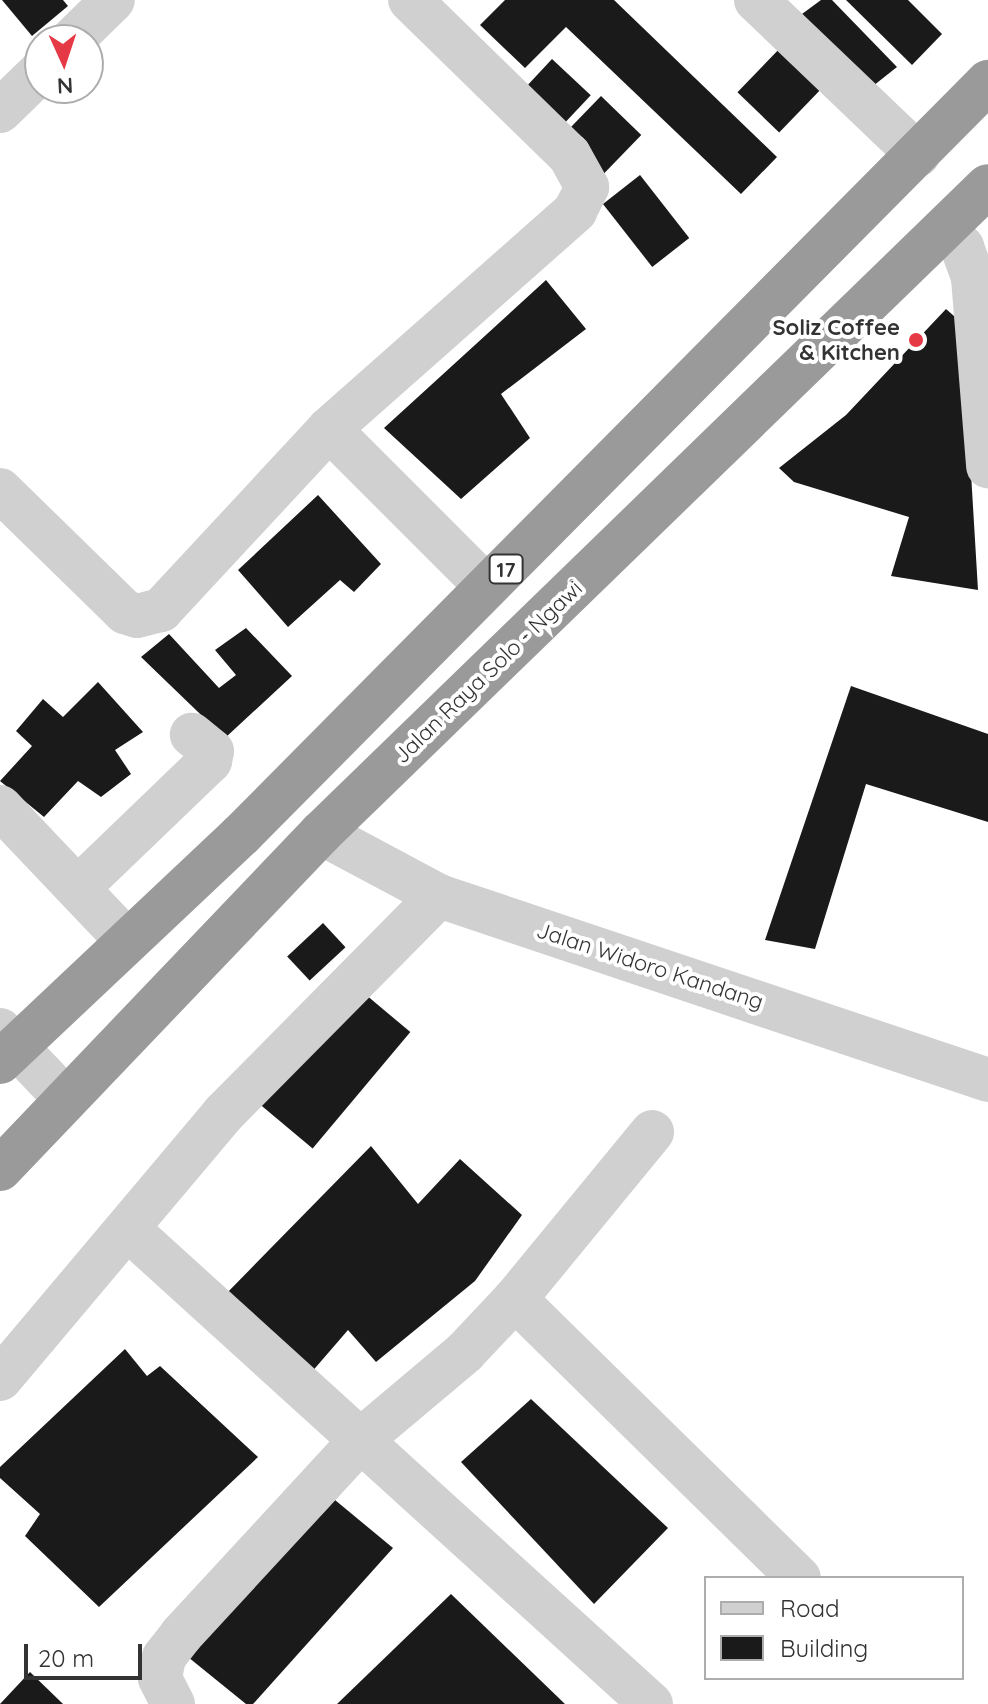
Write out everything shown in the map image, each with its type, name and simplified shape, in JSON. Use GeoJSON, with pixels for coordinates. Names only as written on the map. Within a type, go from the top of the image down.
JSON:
{"type":"FeatureCollection","features":[{"type":"Feature","properties":{"kind":"highway","name":"17"},"geometry":{"type":"LineString","coordinates":[[5,1046],[127,941],[241,835],[988,82]]}},
{"type":"Feature","properties":{"kind":"highway","name":"Jalan Raya Solo - Ngawi"},"geometry":{"type":"LineString","coordinates":[[0,1169],[321,833],[988,186]]}},
{"type":"Feature","properties":{"kind":"street"},"geometry":{"type":"LineString","coordinates":[[88,24],[113,0]]}},
{"type":"Feature","properties":{"kind":"street"},"geometry":{"type":"LineString","coordinates":[[0,490],[125,612],[149,615],[161,610],[329,429],[575,211],[586,196],[585,177],[569,155],[410,0]]}},
{"type":"Feature","properties":{"kind":"street"},"geometry":{"type":"LineString","coordinates":[[756,0],[918,155]]}},
{"type":"Feature","properties":{"kind":"street"},"geometry":{"type":"LineString","coordinates":[[0,111],[24,88]]}},
{"type":"Feature","properties":{"kind":"street"},"geometry":{"type":"LineString","coordinates":[[944,230],[962,247],[973,278],[988,466]]}},
{"type":"Feature","properties":{"kind":"street"},"geometry":{"type":"LineString","coordinates":[[329,429],[487,587]]}},
{"type":"Feature","properties":{"kind":"street"},"geometry":{"type":"LineString","coordinates":[[79,887],[210,761],[212,751],[192,735]]}},
{"type":"Feature","properties":{"kind":"street"},"geometry":{"type":"LineString","coordinates":[[0,807],[127,941]]}},
{"type":"Feature","properties":{"kind":"street","name":"Jalan Widoro Kandang"},"geometry":{"type":"LineString","coordinates":[[321,833],[439,896],[988,1080]]}},
{"type":"Feature","properties":{"kind":"street"},"geometry":{"type":"LineString","coordinates":[[0,1379],[129,1230],[223,1114],[439,896]]}},
{"type":"Feature","properties":{"kind":"street"},"geometry":{"type":"LineString","coordinates":[[5,1046],[66,1099]]}},
{"type":"Feature","properties":{"kind":"street"},"geometry":{"type":"LineString","coordinates":[[173,1704],[160,1678],[164,1657],[363,1438],[465,1352],[515,1299],[652,1132]]}},
{"type":"Feature","properties":{"kind":"street"},"geometry":{"type":"LineString","coordinates":[[129,1230],[363,1438],[651,1704]]}},
{"type":"Feature","properties":{"kind":"street"},"geometry":{"type":"LineString","coordinates":[[515,1299],[797,1576]]}},
{"type":"Feature","properties":{"kind":"building"},"geometry":{"type":"Polygon","coordinates":[[[2,0],[63,0],[68,6],[46,24],[24,26],[2,0]]]}},
{"type":"Feature","properties":{"kind":"building"},"geometry":{"type":"Polygon","coordinates":[[[505,0],[614,0],[777,157],[741,194],[566,27],[525,68],[480,25],[505,0]]]}},
{"type":"Feature","properties":{"kind":"building"},"geometry":{"type":"Polygon","coordinates":[[[821,0],[832,0],[897,67],[873,86],[802,14],[821,0]]]}},
{"type":"Feature","properties":{"kind":"building"},"geometry":{"type":"Polygon","coordinates":[[[846,0],[908,0],[942,34],[912,65],[846,0]]]}},
{"type":"Feature","properties":{"kind":"building"},"geometry":{"type":"Polygon","coordinates":[[[784,44],[826,84],[779,132],[737,92],[784,44]]]}},
{"type":"Feature","properties":{"kind":"building"},"geometry":{"type":"Polygon","coordinates":[[[552,59],[591,95],[562,126],[523,90],[552,59]]]}},
{"type":"Feature","properties":{"kind":"building"},"geometry":{"type":"Polygon","coordinates":[[[601,96],[641,135],[604,174],[563,135],[601,96]]]}},
{"type":"Feature","properties":{"kind":"building"},"geometry":{"type":"Polygon","coordinates":[[[640,175],[689,238],[652,267],[603,204],[640,175]]]}},
{"type":"Feature","properties":{"kind":"building"},"geometry":{"type":"Polygon","coordinates":[[[546,280],[586,329],[501,394],[530,438],[461,499],[384,428],[546,280]]]}},
{"type":"Feature","properties":{"kind":"building"},"geometry":{"type":"Polygon","coordinates":[[[946,309],[962,323],[978,590],[891,576],[909,517],[794,482],[779,468],[846,415],[946,309]]]}},
{"type":"Feature","properties":{"kind":"building"},"geometry":{"type":"Polygon","coordinates":[[[318,495],[381,564],[354,592],[340,580],[288,627],[238,570],[318,495]]]}},
{"type":"Feature","properties":{"kind":"building"},"geometry":{"type":"Polygon","coordinates":[[[246,628],[292,676],[225,738],[141,657],[169,634],[219,688],[236,675],[215,650],[246,628]]]}},
{"type":"Feature","properties":{"kind":"building"},"geometry":{"type":"Polygon","coordinates":[[[98,682],[143,732],[115,750],[131,774],[101,797],[78,781],[44,817],[0,781],[32,746],[16,731],[43,699],[63,717],[98,682]]]}},
{"type":"Feature","properties":{"kind":"building"},"geometry":{"type":"Polygon","coordinates":[[[851,686],[988,734],[988,822],[866,784],[815,949],[765,940],[851,686]]]}},
{"type":"Feature","properties":{"kind":"building"},"geometry":{"type":"Polygon","coordinates":[[[323,923],[346,947],[310,981],[287,956],[323,923]]]}},
{"type":"Feature","properties":{"kind":"building"},"geometry":{"type":"Polygon","coordinates":[[[359,989],[410,1032],[313,1149],[261,1105],[359,989]]]}},
{"type":"Feature","properties":{"kind":"building"},"geometry":{"type":"Polygon","coordinates":[[[371,1146],[418,1204],[460,1159],[522,1215],[475,1281],[376,1362],[348,1330],[310,1374],[223,1297],[371,1146]]]}},
{"type":"Feature","properties":{"kind":"building"},"geometry":{"type":"Polygon","coordinates":[[[125,1349],[147,1376],[160,1366],[258,1457],[99,1607],[25,1536],[40,1514],[0,1478],[0,1467],[125,1349]]]}},
{"type":"Feature","properties":{"kind":"building"},"geometry":{"type":"Polygon","coordinates":[[[531,1399],[668,1528],[594,1604],[461,1462],[531,1399]]]}},
{"type":"Feature","properties":{"kind":"building"},"geometry":{"type":"Polygon","coordinates":[[[335,1500],[393,1548],[253,1704],[246,1704],[188,1657],[335,1500]]]}},
{"type":"Feature","properties":{"kind":"building"},"geometry":{"type":"Polygon","coordinates":[[[451,1594],[565,1704],[337,1704],[451,1594]]]}},
{"type":"Feature","properties":{"kind":"building"},"geometry":{"type":"Polygon","coordinates":[[[30,1672],[63,1704],[0,1704],[30,1672]]]}},
{"type":"Feature","properties":{"kind":"place","name":"Soliz Coffee & Kitchen"},"geometry":{"type":"Point","coordinates":[916,340]}}]}
